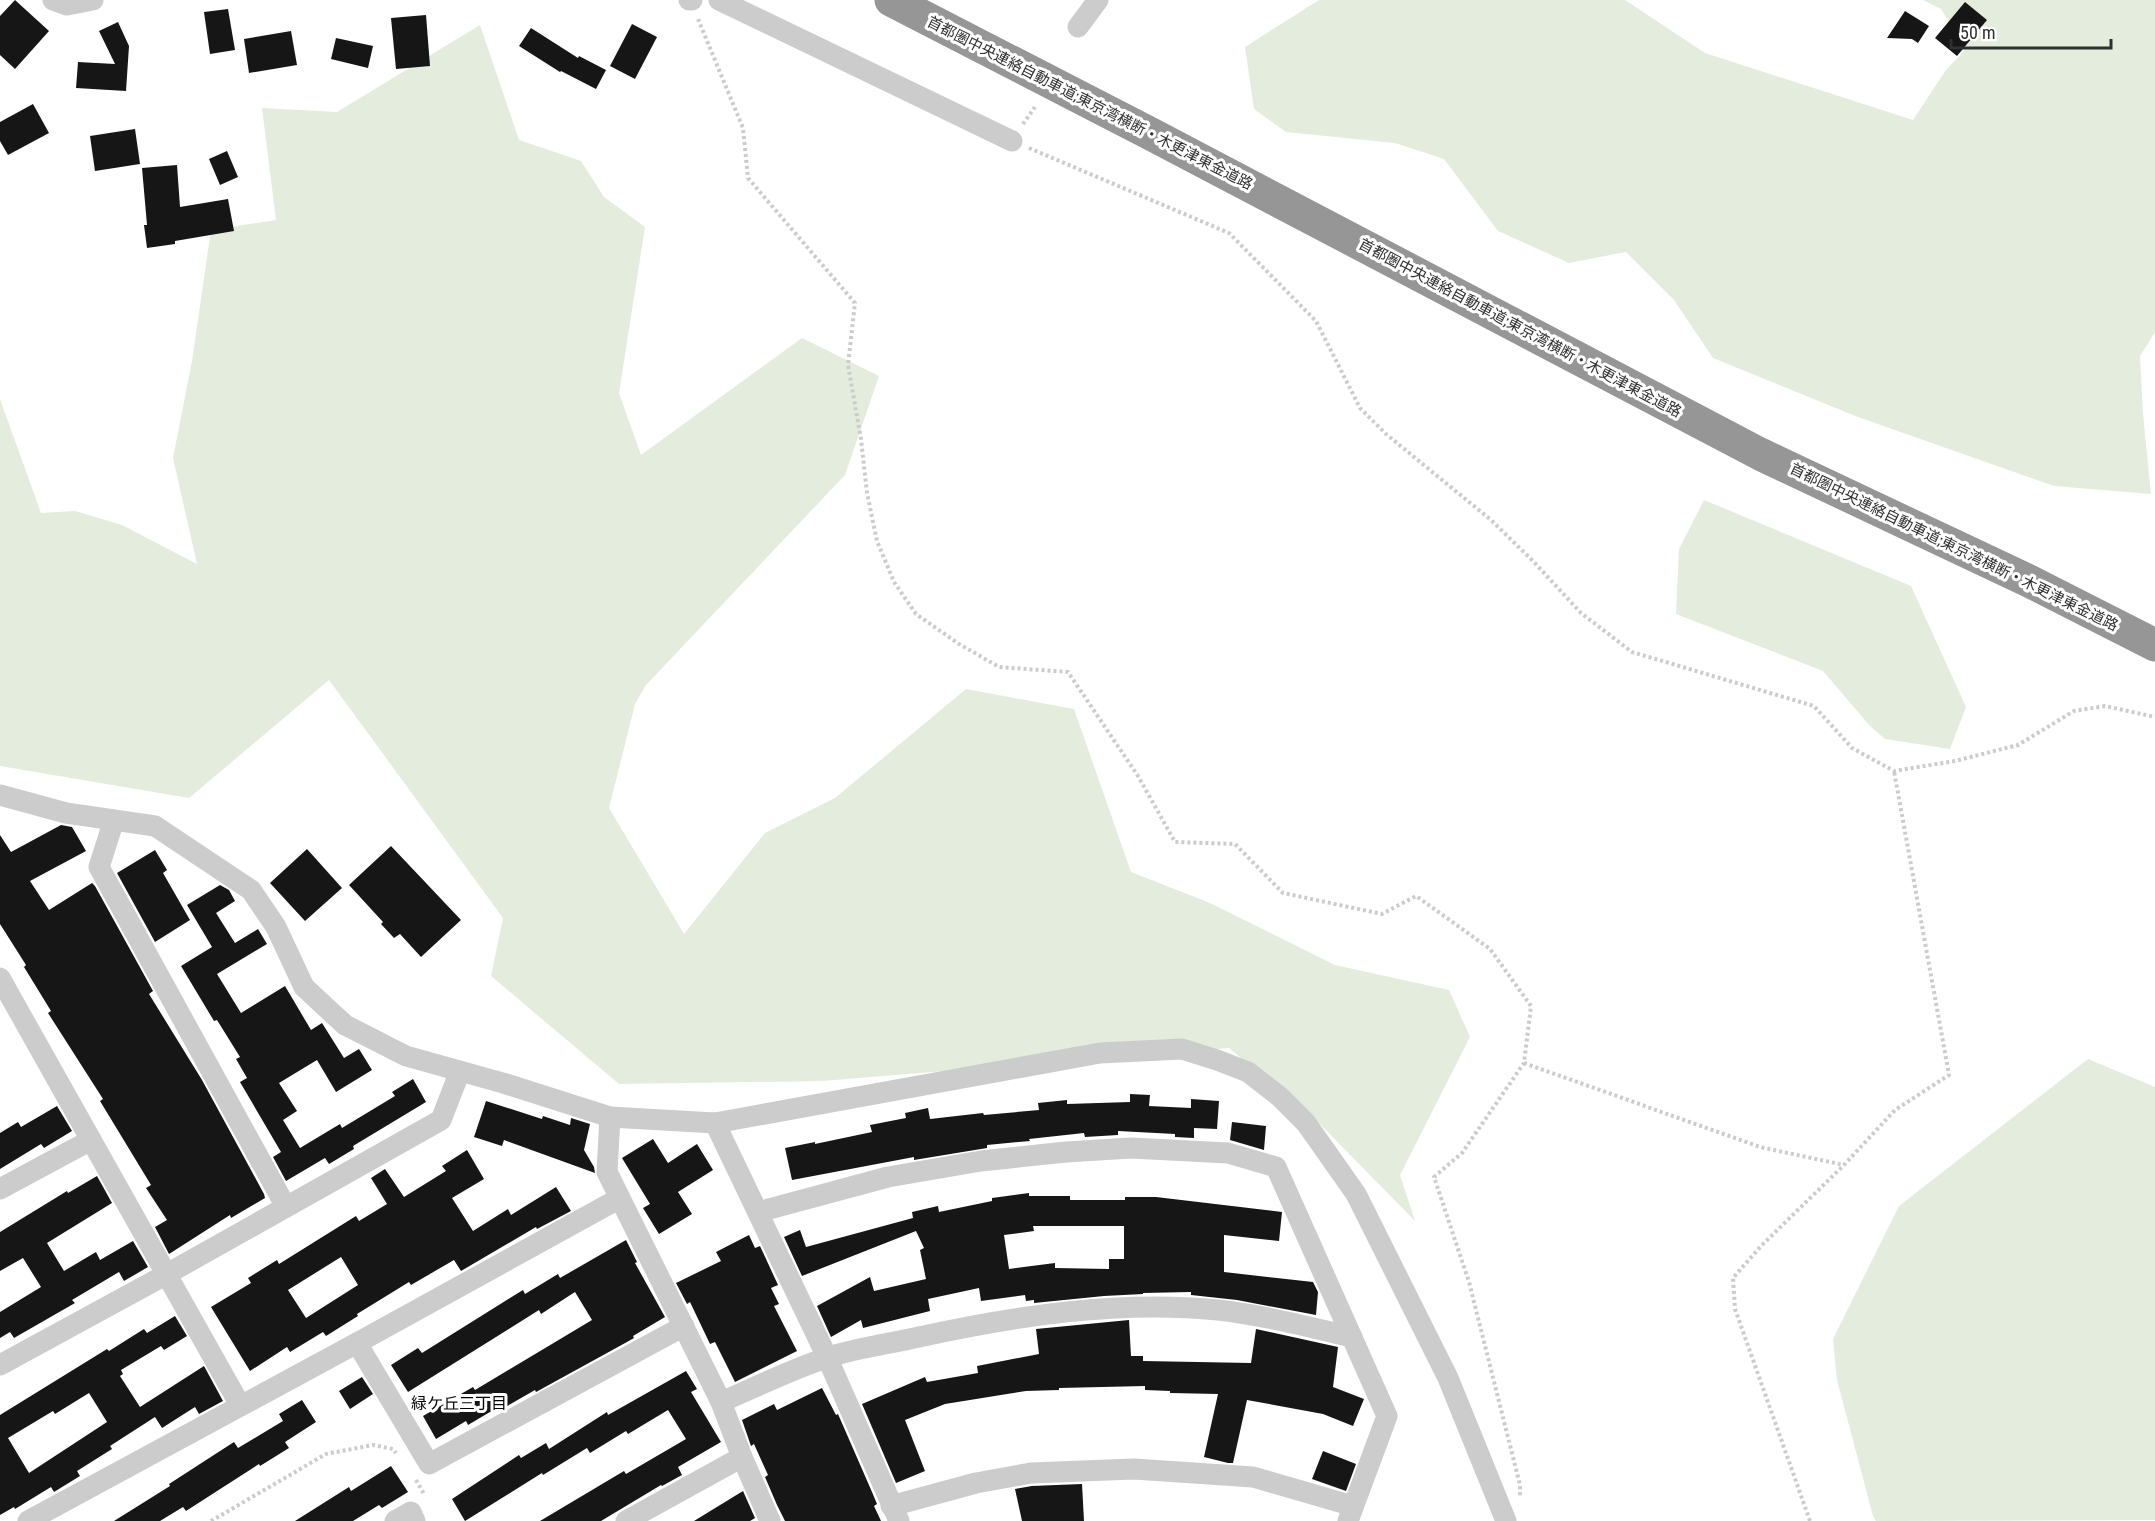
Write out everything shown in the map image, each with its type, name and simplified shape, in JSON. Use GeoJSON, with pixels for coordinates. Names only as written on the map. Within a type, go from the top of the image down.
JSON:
{"type":"FeatureCollection","features":[{"type":"Feature","properties":{"kind":"highway","name":"首都圏中央連絡自動車道;東京湾横断・木更津東金道路"},"geometry":{"type":"LineString","coordinates":[[891,0],[1760,454],[2029,581],[2155,645]]}},
{"type":"Feature","properties":{"kind":"street"},"geometry":{"type":"LineString","coordinates":[[52,0],[68,4],[93,0]]}},
{"type":"Feature","properties":{"kind":"street"},"geometry":{"type":"LineString","coordinates":[[719,0],[1012,141]]}},
{"type":"Feature","properties":{"kind":"street"},"geometry":{"type":"LineString","coordinates":[[1078,27],[1098,0]]}},
{"type":"Feature","properties":{"kind":"street"},"geometry":{"type":"LineString","coordinates":[[0,795],[66,813],[155,826],[251,890],[276,927],[304,987],[345,1025],[406,1056],[610,1117],[715,1123],[1100,1053],[1182,1049],[1248,1072],[1280,1097],[1306,1123],[1356,1194],[1448,1378],[1506,1521]]}},
{"type":"Feature","properties":{"kind":"street"},"geometry":{"type":"LineString","coordinates":[[114,820],[99,867],[286,1207]]}},
{"type":"Feature","properties":{"kind":"street"},"geometry":{"type":"LineString","coordinates":[[0,978],[240,1405]]}},
{"type":"Feature","properties":{"kind":"street"},"geometry":{"type":"LineString","coordinates":[[0,1365],[441,1120],[460,1071]]}},
{"type":"Feature","properties":{"kind":"street"},"geometry":{"type":"LineString","coordinates":[[610,1117],[607,1172],[721,1402],[742,1457],[771,1521]]}},
{"type":"Feature","properties":{"kind":"street"},"geometry":{"type":"LineString","coordinates":[[715,1123],[827,1357],[895,1513],[976,1483],[1031,1473],[1134,1469],[1253,1477],[1350,1513],[1387,1416],[1276,1167],[1228,1153],[1131,1148],[981,1161],[888,1177],[758,1212]]}},
{"type":"Feature","properties":{"kind":"street"},"geometry":{"type":"LineString","coordinates":[[0,1190],[91,1140]]}},
{"type":"Feature","properties":{"kind":"street"},"geometry":{"type":"LineString","coordinates":[[28,1521],[620,1198]]}},
{"type":"Feature","properties":{"kind":"street"},"geometry":{"type":"LineString","coordinates":[[721,1402],[827,1357],[1031,1316],[1103,1309],[1218,1310],[1285,1321],[1352,1337]]}},
{"type":"Feature","properties":{"kind":"street"},"geometry":{"type":"LineString","coordinates":[[357,1343],[429,1464],[684,1326]]}},
{"type":"Feature","properties":{"kind":"street"},"geometry":{"type":"LineString","coordinates":[[626,1521],[742,1457]]}},
{"type":"Feature","properties":{"kind":"street"},"geometry":{"type":"LineString","coordinates":[[395,1521],[411,1512],[415,1521]]}},
{"type":"Feature","properties":{"kind":"path"},"geometry":{"type":"LineString","coordinates":[[690,0],[743,128],[748,178],[855,303],[848,364],[861,439],[867,493],[877,541],[894,582],[916,614],[959,644],[999,667],[1068,672],[1138,776],[1175,842],[1235,844],[1282,893],[1382,914],[1416,896],[1490,949],[1531,1006],[1524,1063],[1462,1153],[1434,1177],[1469,1282],[1520,1485],[1520,1497]]}},
{"type":"Feature","properties":{"kind":"path"},"geometry":{"type":"LineString","coordinates":[[1035,107],[1012,141],[1229,233],[1316,321],[1359,408],[1386,434],[1491,520],[1581,613],[1632,652],[1814,706],[1852,748],[1894,771],[1955,761],[2018,745],[2074,711],[2105,706],[2155,717]]}},
{"type":"Feature","properties":{"kind":"path"},"geometry":{"type":"LineString","coordinates":[[1810,1521],[1735,1309],[1733,1278],[1761,1246],[1844,1165],[1895,1110],[1949,1074],[1894,771]]}},
{"type":"Feature","properties":{"kind":"path"},"geometry":{"type":"LineString","coordinates":[[1524,1063],[1760,1147],[1844,1165]]}},
{"type":"Feature","properties":{"kind":"path"},"geometry":{"type":"LineString","coordinates":[[211,1521],[326,1454],[373,1445],[393,1449],[400,1458]]}},
{"type":"Feature","properties":{"kind":"green space"},"geometry":{"type":"Polygon","coordinates":[[[1319,0],[1625,0],[1705,53],[1913,120],[1946,70],[1966,49],[1941,9],[1923,0],[2155,0],[2155,332],[2140,356],[2151,494],[2054,486],[1858,417],[1713,358],[1674,300],[1626,252],[1569,263],[1498,231],[1444,159],[1395,143],[1286,132],[1254,109],[1245,47],[1319,0]]]}},
{"type":"Feature","properties":{"kind":"green space"},"geometry":{"type":"Polygon","coordinates":[[[480,25],[519,140],[581,161],[604,197],[645,227],[619,393],[641,455],[802,338],[879,376],[845,475],[646,685],[635,704],[609,808],[684,934],[765,833],[835,798],[966,689],[1074,709],[1131,872],[1210,903],[1335,965],[1449,990],[1470,1037],[1400,1175],[1415,1221],[1317,1121],[1229,1048],[822,1081],[619,1084],[491,976],[503,918],[329,680],[189,798],[0,766],[0,399],[41,513],[75,511],[122,525],[197,564],[173,458],[192,361],[211,230],[276,220],[262,108],[337,112],[480,25]]]}},
{"type":"Feature","properties":{"kind":"green space"},"geometry":{"type":"Polygon","coordinates":[[[1704,500],[1911,586],[1966,707],[1950,749],[1885,739],[1870,726],[1823,671],[1676,614],[1679,549],[1704,500]]]}},
{"type":"Feature","properties":{"kind":"green space"},"geometry":{"type":"Polygon","coordinates":[[[2088,1059],[2155,1087],[2155,1520],[1876,1521],[1837,1380],[1833,1339],[1899,1206],[2088,1059]]]}},
{"type":"Feature","properties":{"kind":"building"},"geometry":{"type":"Polygon","coordinates":[[[15,0],[49,31],[15,69],[0,55],[0,16],[15,0]]]}},
{"type":"Feature","properties":{"kind":"building"},"geometry":{"type":"Polygon","coordinates":[[[1965,2],[1987,20],[1957,56],[1935,38],[1965,2]]]}},
{"type":"Feature","properties":{"kind":"building"},"geometry":{"type":"Polygon","coordinates":[[[228,9],[235,50],[210,54],[204,12],[228,9]]]}},
{"type":"Feature","properties":{"kind":"building"},"geometry":{"type":"Polygon","coordinates":[[[1905,11],[1929,26],[1918,43],[1912,39],[1887,38],[1905,11]]]}},
{"type":"Feature","properties":{"kind":"building"},"geometry":{"type":"Polygon","coordinates":[[[426,15],[430,66],[396,69],[391,18],[426,15]]]}},
{"type":"Feature","properties":{"kind":"building"},"geometry":{"type":"Polygon","coordinates":[[[118,22],[129,46],[126,91],[76,88],[78,62],[115,64],[99,31],[118,22]]]}},
{"type":"Feature","properties":{"kind":"building"},"geometry":{"type":"Polygon","coordinates":[[[632,24],[657,37],[635,79],[610,66],[632,24]]]}},
{"type":"Feature","properties":{"kind":"building"},"geometry":{"type":"Polygon","coordinates":[[[531,28],[578,58],[579,56],[606,70],[596,89],[560,72],[519,46],[531,28]]]}},
{"type":"Feature","properties":{"kind":"building"},"geometry":{"type":"Polygon","coordinates":[[[291,31],[297,65],[249,73],[244,39],[291,31]]]}},
{"type":"Feature","properties":{"kind":"building"},"geometry":{"type":"Polygon","coordinates":[[[336,38],[373,46],[368,68],[331,59],[336,38]]]}},
{"type":"Feature","properties":{"kind":"building"},"geometry":{"type":"Polygon","coordinates":[[[33,104],[49,133],[8,155],[0,141],[0,122],[33,104]]]}},
{"type":"Feature","properties":{"kind":"building"},"geometry":{"type":"Polygon","coordinates":[[[135,129],[140,164],[95,171],[90,136],[135,129]]]}},
{"type":"Feature","properties":{"kind":"building"},"geometry":{"type":"Polygon","coordinates":[[[227,151],[238,177],[220,185],[209,159],[227,151]]]}},
{"type":"Feature","properties":{"kind":"building"},"geometry":{"type":"Polygon","coordinates":[[[177,165],[180,207],[228,199],[234,231],[147,248],[142,168],[177,165]]]}},
{"type":"Feature","properties":{"kind":"building"},"geometry":{"type":"Polygon","coordinates":[[[61,825],[72,827],[86,851],[30,881],[49,910],[92,883],[95,886],[153,991],[149,994],[202,1080],[264,1194],[265,1198],[231,1218],[230,1215],[169,1254],[155,1227],[167,1220],[146,1188],[151,1185],[100,1101],[103,1099],[48,1013],[51,1011],[0,924],[0,835],[11,852],[61,825]]]}},
{"type":"Feature","properties":{"kind":"building"},"geometry":{"type":"Polygon","coordinates":[[[391,846],[461,920],[421,957],[400,934],[394,938],[381,924],[383,922],[349,885],[391,846]]]}},
{"type":"Feature","properties":{"kind":"building"},"geometry":{"type":"Polygon","coordinates":[[[307,849],[342,888],[305,921],[270,883],[307,849]]]}},
{"type":"Feature","properties":{"kind":"building"},"geometry":{"type":"Polygon","coordinates":[[[155,850],[167,870],[163,873],[190,920],[155,942],[117,873],[155,850]]]}},
{"type":"Feature","properties":{"kind":"building"},"geometry":{"type":"Polygon","coordinates":[[[220,885],[229,890],[235,901],[216,913],[235,943],[258,929],[267,944],[217,974],[241,1013],[285,986],[311,1030],[322,1023],[344,1058],[359,1049],[372,1070],[336,1092],[317,1060],[279,1083],[297,1111],[283,1120],[300,1148],[340,1124],[342,1128],[395,1096],[392,1092],[413,1079],[426,1102],[353,1146],[354,1149],[329,1164],[325,1158],[286,1181],[273,1157],[281,1152],[240,1082],[247,1078],[236,1059],[240,1057],[217,1020],[214,1021],[181,966],[212,947],[187,905],[220,885]]]}},
{"type":"Feature","properties":{"kind":"building"},"geometry":{"type":"Polygon","coordinates":[[[1130,1094],[1150,1095],[1149,1106],[1191,1108],[1191,1099],[1219,1101],[1217,1129],[1194,1128],[1194,1138],[1175,1137],[1175,1134],[1118,1131],[1118,1135],[1085,1137],[1084,1133],[1029,1139],[1030,1141],[987,1145],[987,1148],[914,1160],[914,1157],[792,1180],[785,1148],[872,1132],[870,1125],[906,1118],[905,1113],[928,1108],[930,1119],[1039,1110],[1038,1103],[1067,1100],[1067,1104],[1130,1102],[1130,1094]]]}},
{"type":"Feature","properties":{"kind":"building"},"geometry":{"type":"Polygon","coordinates":[[[486,1101],[542,1119],[543,1116],[570,1125],[571,1118],[590,1124],[584,1150],[595,1173],[504,1140],[502,1146],[474,1137],[486,1101]]]}},
{"type":"Feature","properties":{"kind":"building"},"geometry":{"type":"Polygon","coordinates":[[[57,1106],[72,1131],[44,1148],[41,1144],[0,1169],[0,1133],[18,1122],[21,1127],[57,1106]]]}},
{"type":"Feature","properties":{"kind":"building"},"geometry":{"type":"Polygon","coordinates":[[[1232,1122],[1266,1126],[1264,1150],[1230,1140],[1232,1122]]]}},
{"type":"Feature","properties":{"kind":"building"},"geometry":{"type":"Polygon","coordinates":[[[653,1139],[668,1163],[697,1144],[713,1170],[678,1192],[692,1214],[659,1234],[643,1208],[650,1204],[622,1158],[653,1139]]]}},
{"type":"Feature","properties":{"kind":"building"},"geometry":{"type":"Polygon","coordinates":[[[467,1150],[484,1179],[452,1198],[473,1231],[508,1209],[511,1215],[556,1187],[571,1211],[537,1229],[536,1227],[461,1271],[454,1260],[411,1285],[409,1282],[326,1336],[323,1332],[290,1352],[287,1347],[250,1371],[211,1307],[251,1283],[248,1278],[277,1260],[279,1264],[356,1216],[359,1221],[387,1204],[371,1178],[385,1169],[404,1197],[446,1171],[442,1166],[467,1150]],[[341,1257],[288,1290],[306,1318],[358,1285],[341,1257]]]}},
{"type":"Feature","properties":{"kind":"building"},"geometry":{"type":"Polygon","coordinates":[[[97,1176],[112,1203],[47,1243],[64,1271],[96,1252],[100,1260],[133,1241],[148,1267],[124,1281],[119,1272],[72,1300],[75,1303],[14,1338],[10,1332],[0,1338],[0,1312],[41,1287],[23,1258],[0,1271],[0,1232],[67,1191],[68,1193],[97,1176]]]}},
{"type":"Feature","properties":{"kind":"building"},"geometry":{"type":"Polygon","coordinates":[[[1029,1193],[1029,1196],[1070,1196],[1070,1200],[1125,1200],[1125,1197],[1156,1197],[1282,1212],[1279,1241],[1224,1235],[1224,1272],[1313,1282],[1318,1292],[1316,1315],[1237,1300],[1191,1295],[1191,1292],[1143,1293],[1034,1303],[1034,1300],[1026,1301],[1025,1295],[981,1301],[979,1288],[928,1299],[930,1311],[863,1328],[861,1320],[831,1337],[817,1306],[870,1277],[874,1291],[926,1279],[920,1250],[924,1248],[916,1231],[802,1276],[784,1237],[800,1230],[806,1247],[913,1218],[912,1212],[938,1206],[939,1212],[992,1201],[992,1198],[1029,1193]],[[1033,1226],[1034,1231],[1004,1235],[1009,1269],[1055,1263],[1055,1268],[1109,1269],[1109,1259],[1124,1259],[1124,1226],[1033,1226]]]}},
{"type":"Feature","properties":{"kind":"building"},"geometry":{"type":"Polygon","coordinates":[[[749,1235],[755,1248],[760,1246],[778,1285],[771,1288],[779,1304],[774,1306],[797,1351],[735,1382],[715,1342],[710,1344],[690,1302],[687,1304],[676,1283],[721,1261],[716,1252],[749,1235]]]}},
{"type":"Feature","properties":{"kind":"building"},"geometry":{"type":"Polygon","coordinates":[[[626,1240],[637,1262],[635,1263],[665,1317],[633,1336],[634,1338],[536,1392],[535,1390],[502,1409],[500,1406],[468,1425],[466,1421],[436,1439],[423,1416],[473,1387],[475,1390],[592,1320],[575,1292],[541,1314],[539,1310],[408,1392],[391,1365],[418,1348],[422,1353],[523,1290],[525,1294],[558,1274],[560,1278],[626,1240]]]}},
{"type":"Feature","properties":{"kind":"building"},"geometry":{"type":"Polygon","coordinates":[[[175,1316],[187,1336],[164,1350],[161,1346],[121,1370],[123,1374],[120,1376],[140,1407],[204,1366],[223,1401],[199,1414],[195,1407],[162,1428],[155,1417],[110,1446],[112,1449],[77,1471],[80,1476],[54,1492],[51,1487],[15,1509],[14,1507],[0,1515],[0,1415],[107,1349],[109,1351],[144,1329],[147,1333],[175,1316]],[[89,1393],[55,1414],[53,1411],[8,1438],[29,1473],[107,1422],[89,1393]]]}},
{"type":"Feature","properties":{"kind":"building"},"geometry":{"type":"Polygon","coordinates":[[[1129,1320],[1131,1356],[1143,1356],[1143,1361],[1251,1363],[1256,1329],[1338,1347],[1333,1387],[1364,1399],[1353,1426],[1323,1414],[1247,1400],[1233,1463],[1204,1457],[1218,1394],[1170,1393],[1170,1391],[1145,1390],[1145,1386],[1059,1388],[1059,1390],[1026,1391],[945,1404],[905,1420],[925,1471],[896,1483],[862,1404],[925,1377],[927,1382],[978,1373],[977,1366],[1039,1354],[1036,1329],[1129,1320]]]}},
{"type":"Feature","properties":{"kind":"building"},"geometry":{"type":"Polygon","coordinates":[[[686,1371],[697,1389],[691,1392],[721,1442],[678,1467],[682,1475],[601,1521],[540,1521],[624,1471],[626,1474],[686,1439],[668,1410],[628,1434],[626,1431],[590,1453],[587,1448],[465,1521],[452,1499],[519,1455],[521,1458],[546,1443],[549,1449],[607,1412],[608,1415],[686,1371]]]}},
{"type":"Feature","properties":{"kind":"building"},"geometry":{"type":"Polygon","coordinates":[[[362,1377],[373,1394],[350,1409],[339,1391],[362,1377]]]}},
{"type":"Feature","properties":{"kind":"building"},"geometry":{"type":"Polygon","coordinates":[[[822,1388],[836,1415],[838,1414],[877,1504],[874,1506],[881,1521],[785,1521],[777,1505],[765,1477],[768,1475],[754,1444],[751,1446],[742,1420],[774,1404],[777,1410],[822,1388]]]}},
{"type":"Feature","properties":{"kind":"building"},"geometry":{"type":"Polygon","coordinates":[[[302,1400],[316,1422],[285,1442],[289,1448],[260,1466],[259,1464],[186,1511],[183,1507],[160,1521],[114,1521],[234,1442],[238,1448],[283,1421],[279,1414],[302,1400]]]}},
{"type":"Feature","properties":{"kind":"building"},"geometry":{"type":"Polygon","coordinates":[[[1323,1451],[1356,1464],[1346,1491],[1312,1479],[1323,1451]]]}},
{"type":"Feature","properties":{"kind":"building"},"geometry":{"type":"Polygon","coordinates":[[[391,1466],[408,1492],[382,1508],[379,1505],[353,1521],[295,1521],[349,1487],[351,1491],[391,1466]]]}},
{"type":"Feature","properties":{"kind":"building"},"geometry":{"type":"Polygon","coordinates":[[[1082,1484],[1084,1521],[1022,1521],[1015,1489],[1082,1484]]]}},
{"type":"Feature","properties":{"kind":"building"},"geometry":{"type":"Polygon","coordinates":[[[743,1491],[755,1518],[750,1521],[694,1521],[743,1491]]]}},
{"type":"Feature","properties":{"kind":"district","name":"緑ケ丘三丁目"},"geometry":{"type":"Point","coordinates":[459,1403]}}]}
